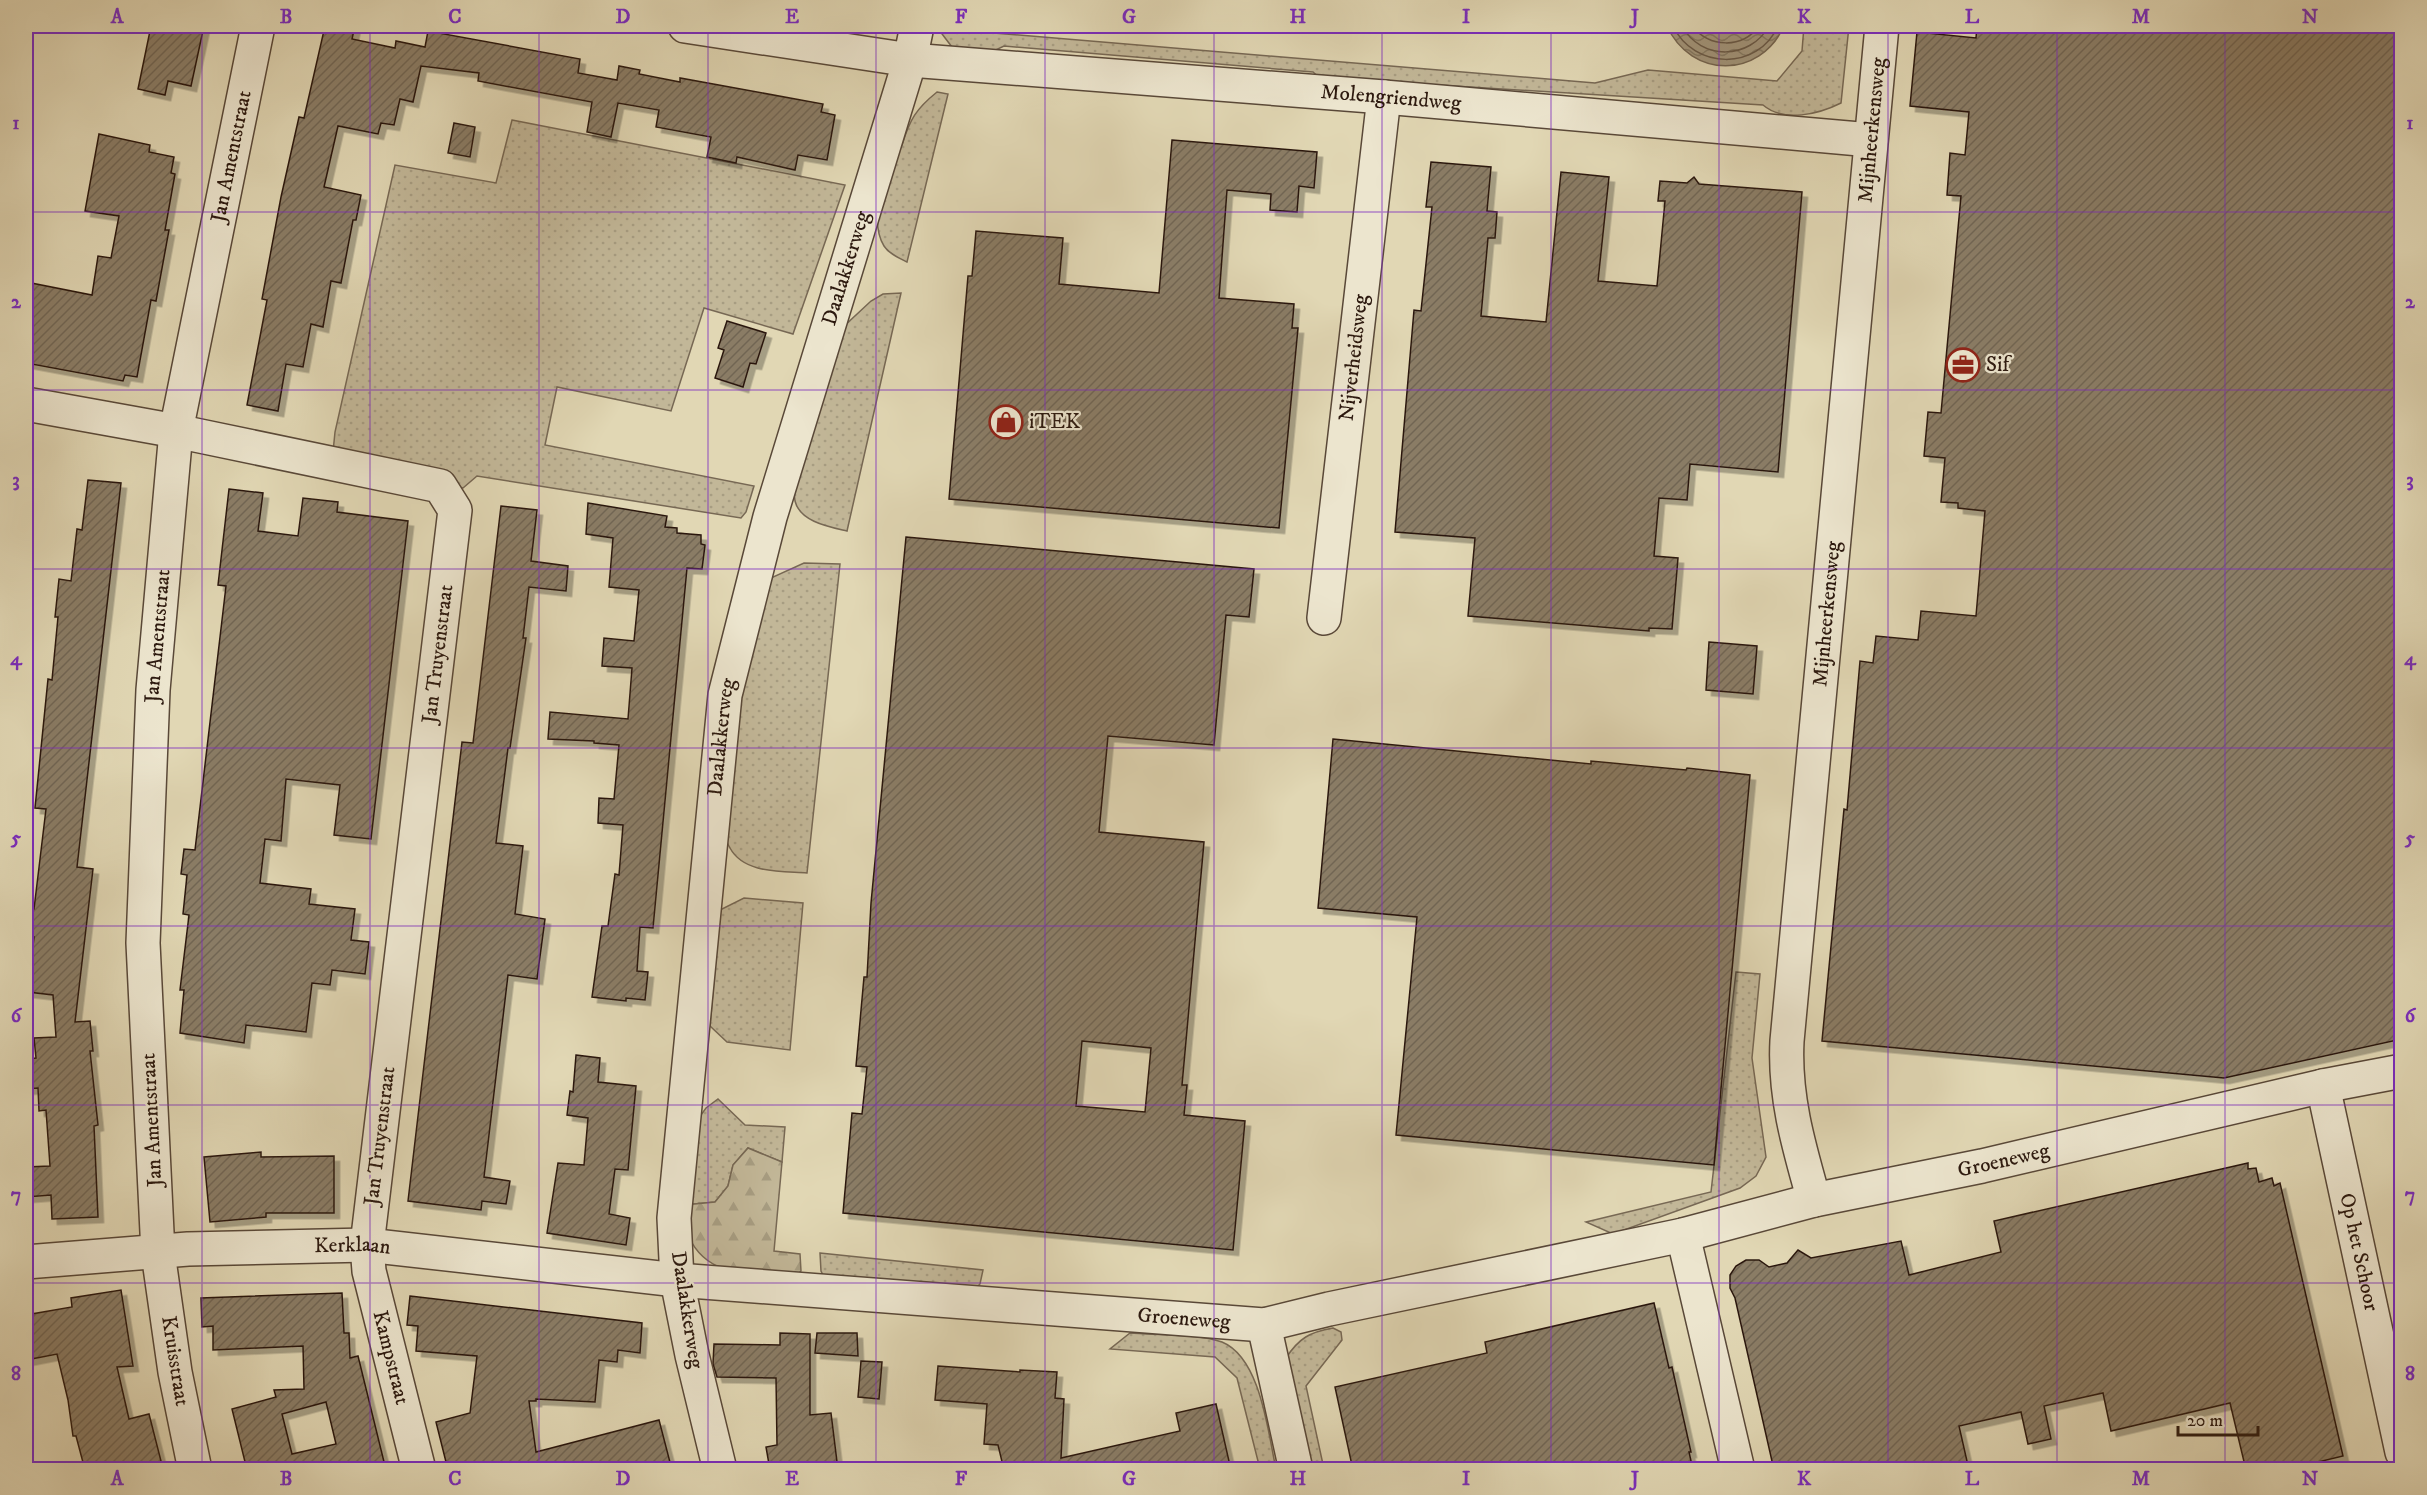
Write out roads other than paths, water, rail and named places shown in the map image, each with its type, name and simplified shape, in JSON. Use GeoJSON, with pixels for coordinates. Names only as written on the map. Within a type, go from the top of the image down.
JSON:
{"type":"FeatureCollection","features":[{"type":"Feature","properties":{"kind":"street","name":"Jan Amentstraat"},"geometry":{"type":"LineString","coordinates":[[158,1253],[143,943],[153,690],[176,431],[258,26]]}},
{"type":"Feature","properties":{"kind":"street","name":"Molengriendweg"},"geometry":{"type":"LineString","coordinates":[[685,26],[910,60],[1383,96],[1871,140]]}},
{"type":"Feature","properties":{"kind":"street","name":"Daalakkerweg"},"geometry":{"type":"LineString","coordinates":[[720,1470],[692,1355],[677,1280],[674,1218],[725,695],[770,517],[910,60],[917,26]]}},
{"type":"Feature","properties":{"kind":"street","name":"Mijnheerkensweg"},"geometry":{"type":"LineString","coordinates":[[1814,1200],[1795,1136],[1788,1095],[1787,1041],[1882,26]]}},
{"type":"Feature","properties":{"kind":"street","name":"Nijverheidsweg"},"geometry":{"type":"LineString","coordinates":[[1324,618],[1383,96]]}},
{"type":"Feature","properties":{"kind":"street","name":"Jan Truyenstraat"},"geometry":{"type":"LineString","coordinates":[[26,404],[176,431],[440,486],[455,510],[367,1245]]}},
{"type":"Feature","properties":{"kind":"street","name":"Groeneweg"},"geometry":{"type":"LineString","coordinates":[[677,1280],[1264,1325],[1683,1235],[1814,1200],[1972,1168],[2323,1086],[2402,1071]]}},
{"type":"Feature","properties":{"kind":"street","name":"Op het Schoor"},"geometry":{"type":"LineString","coordinates":[[2323,1086],[2402,1452]]}},
{"type":"Feature","properties":{"kind":"street"},"geometry":{"type":"LineString","coordinates":[[1683,1235],[1738,1470]]}},
{"type":"Feature","properties":{"kind":"street","name":"Kerklaan"},"geometry":{"type":"LineString","coordinates":[[26,1262],[188,1249],[367,1245],[677,1280]]}},
{"type":"Feature","properties":{"kind":"street","name":"Kampstraat"},"geometry":{"type":"LineString","coordinates":[[367,1245],[369,1271],[419,1470]]}},
{"type":"Feature","properties":{"kind":"street","name":"Kruisstraat"},"geometry":{"type":"LineString","coordinates":[[158,1253],[176,1372],[195,1470]]}},
{"type":"Feature","properties":{"kind":"street"},"geometry":{"type":"LineString","coordinates":[[1264,1325],[1296,1470]]}},
{"type":"Feature","properties":{"kind":"water"},"geometry":{"type":"Polygon","coordinates":[[[1667,26],[1784,26],[1773,43],[1759,56],[1743,63],[1726,66],[1708,63],[1692,56],[1678,43],[1667,26]]]}},
{"type":"Feature","properties":{"kind":"place","name":"Sif"},"geometry":{"type":"Point","coordinates":[1963,365]}},
{"type":"Feature","properties":{"kind":"place","name":"iTEK"},"geometry":{"type":"Point","coordinates":[1006,422]}}]}
